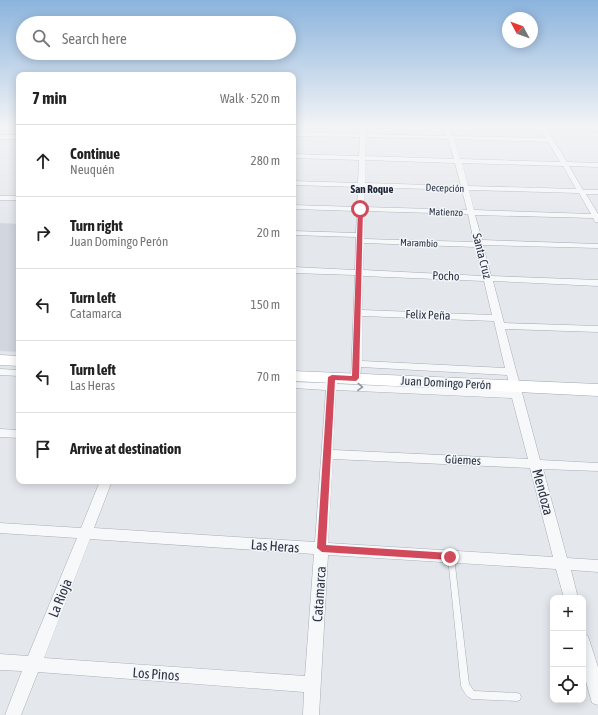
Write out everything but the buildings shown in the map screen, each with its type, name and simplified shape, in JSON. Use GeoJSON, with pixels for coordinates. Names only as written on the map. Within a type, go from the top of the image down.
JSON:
{"type":"FeatureCollection","features":[{"type":"Feature","properties":{"kind":"main road"},"geometry":{"type":"LineString","coordinates":[[0,360],[16,361]]}},
{"type":"Feature","properties":{"kind":"main road","name":"Juan Domingo Perón"},"geometry":{"type":"LineString","coordinates":[[296,376],[332,382],[356,371],[598,390]]}},
{"type":"Feature","properties":{"kind":"street"},"geometry":{"type":"LineString","coordinates":[[356,371],[362,159]]}},
{"type":"Feature","properties":{"kind":"street"},"geometry":{"type":"LineString","coordinates":[[406,159],[598,165]]}},
{"type":"Feature","properties":{"kind":"street"},"geometry":{"type":"LineString","coordinates":[[562,159],[597,217]]}},
{"type":"Feature","properties":{"kind":"street","name":"Santa Cruz"},"geometry":{"type":"LineString","coordinates":[[458,161],[514,384]]}},
{"type":"Feature","properties":{"kind":"street","name":"Decepción"},"geometry":{"type":"LineString","coordinates":[[296,183],[598,192]]}},
{"type":"Feature","properties":{"kind":"street"},"geometry":{"type":"LineString","coordinates":[[0,198],[16,198]]}},
{"type":"Feature","properties":{"kind":"street","name":"Matienzo"},"geometry":{"type":"LineString","coordinates":[[296,208],[597,217]]}},
{"type":"Feature","properties":{"kind":"street","name":"Marambio"},"geometry":{"type":"LineString","coordinates":[[296,233],[359,238],[598,246]]}},
{"type":"Feature","properties":{"kind":"street","name":"Pocho"},"geometry":{"type":"LineString","coordinates":[[296,270],[598,283]]}},
{"type":"Feature","properties":{"kind":"street","name":"Felix Peña"},"geometry":{"type":"LineString","coordinates":[[358,313],[598,329]]}},
{"type":"Feature","properties":{"kind":"street"},"geometry":{"type":"LineString","coordinates":[[0,372],[16,373]]}},
{"type":"Feature","properties":{"kind":"street","name":"Juan Domingo Perón"},"geometry":{"type":"LineString","coordinates":[[296,385],[332,382],[514,384]]}},
{"type":"Feature","properties":{"kind":"street","name":"Catamarca"},"geometry":{"type":"LineString","coordinates":[[311,715],[332,382]]}},
{"type":"Feature","properties":{"kind":"street","name":"Mendoza"},"geometry":{"type":"LineString","coordinates":[[514,384],[571,595]]}},
{"type":"Feature","properties":{"kind":"street"},"geometry":{"type":"LineString","coordinates":[[0,433],[16,434]]}},
{"type":"Feature","properties":{"kind":"street","name":"Güemes"},"geometry":{"type":"LineString","coordinates":[[327,454],[598,468]]}},
{"type":"Feature","properties":{"kind":"street","name":"La Rioja"},"geometry":{"type":"LineString","coordinates":[[13,715],[105,484]]}},
{"type":"Feature","properties":{"kind":"street","name":"Las Heras"},"geometry":{"type":"LineString","coordinates":[[0,528],[598,566]]}},
{"type":"Feature","properties":{"kind":"street"},"geometry":{"type":"LineString","coordinates":[[586,652],[598,697]]}},
{"type":"Feature","properties":{"kind":"street","name":"Los Pinos"},"geometry":{"type":"LineString","coordinates":[[0,662],[313,685]]}},
{"type":"Feature","properties":{"kind":"lane"},"geometry":{"type":"LineString","coordinates":[[450,557],[465,686],[472,695],[517,697]]}},
{"type":"Feature","properties":{"kind":"shaded area"},"geometry":{"type":"Polygon","coordinates":[[[0,223],[16,224],[16,352],[0,351],[0,223]]]}},
{"type":"Feature","properties":{"kind":"district","name":"San Roque"},"geometry":{"type":"Point","coordinates":[372,189]}},
{"type":"Feature","properties":{"kind":"route"},"geometry":{"type":"LineString","coordinates":[[360,209],[356,378],[332,377],[322,548],[450,557]]}}]}
